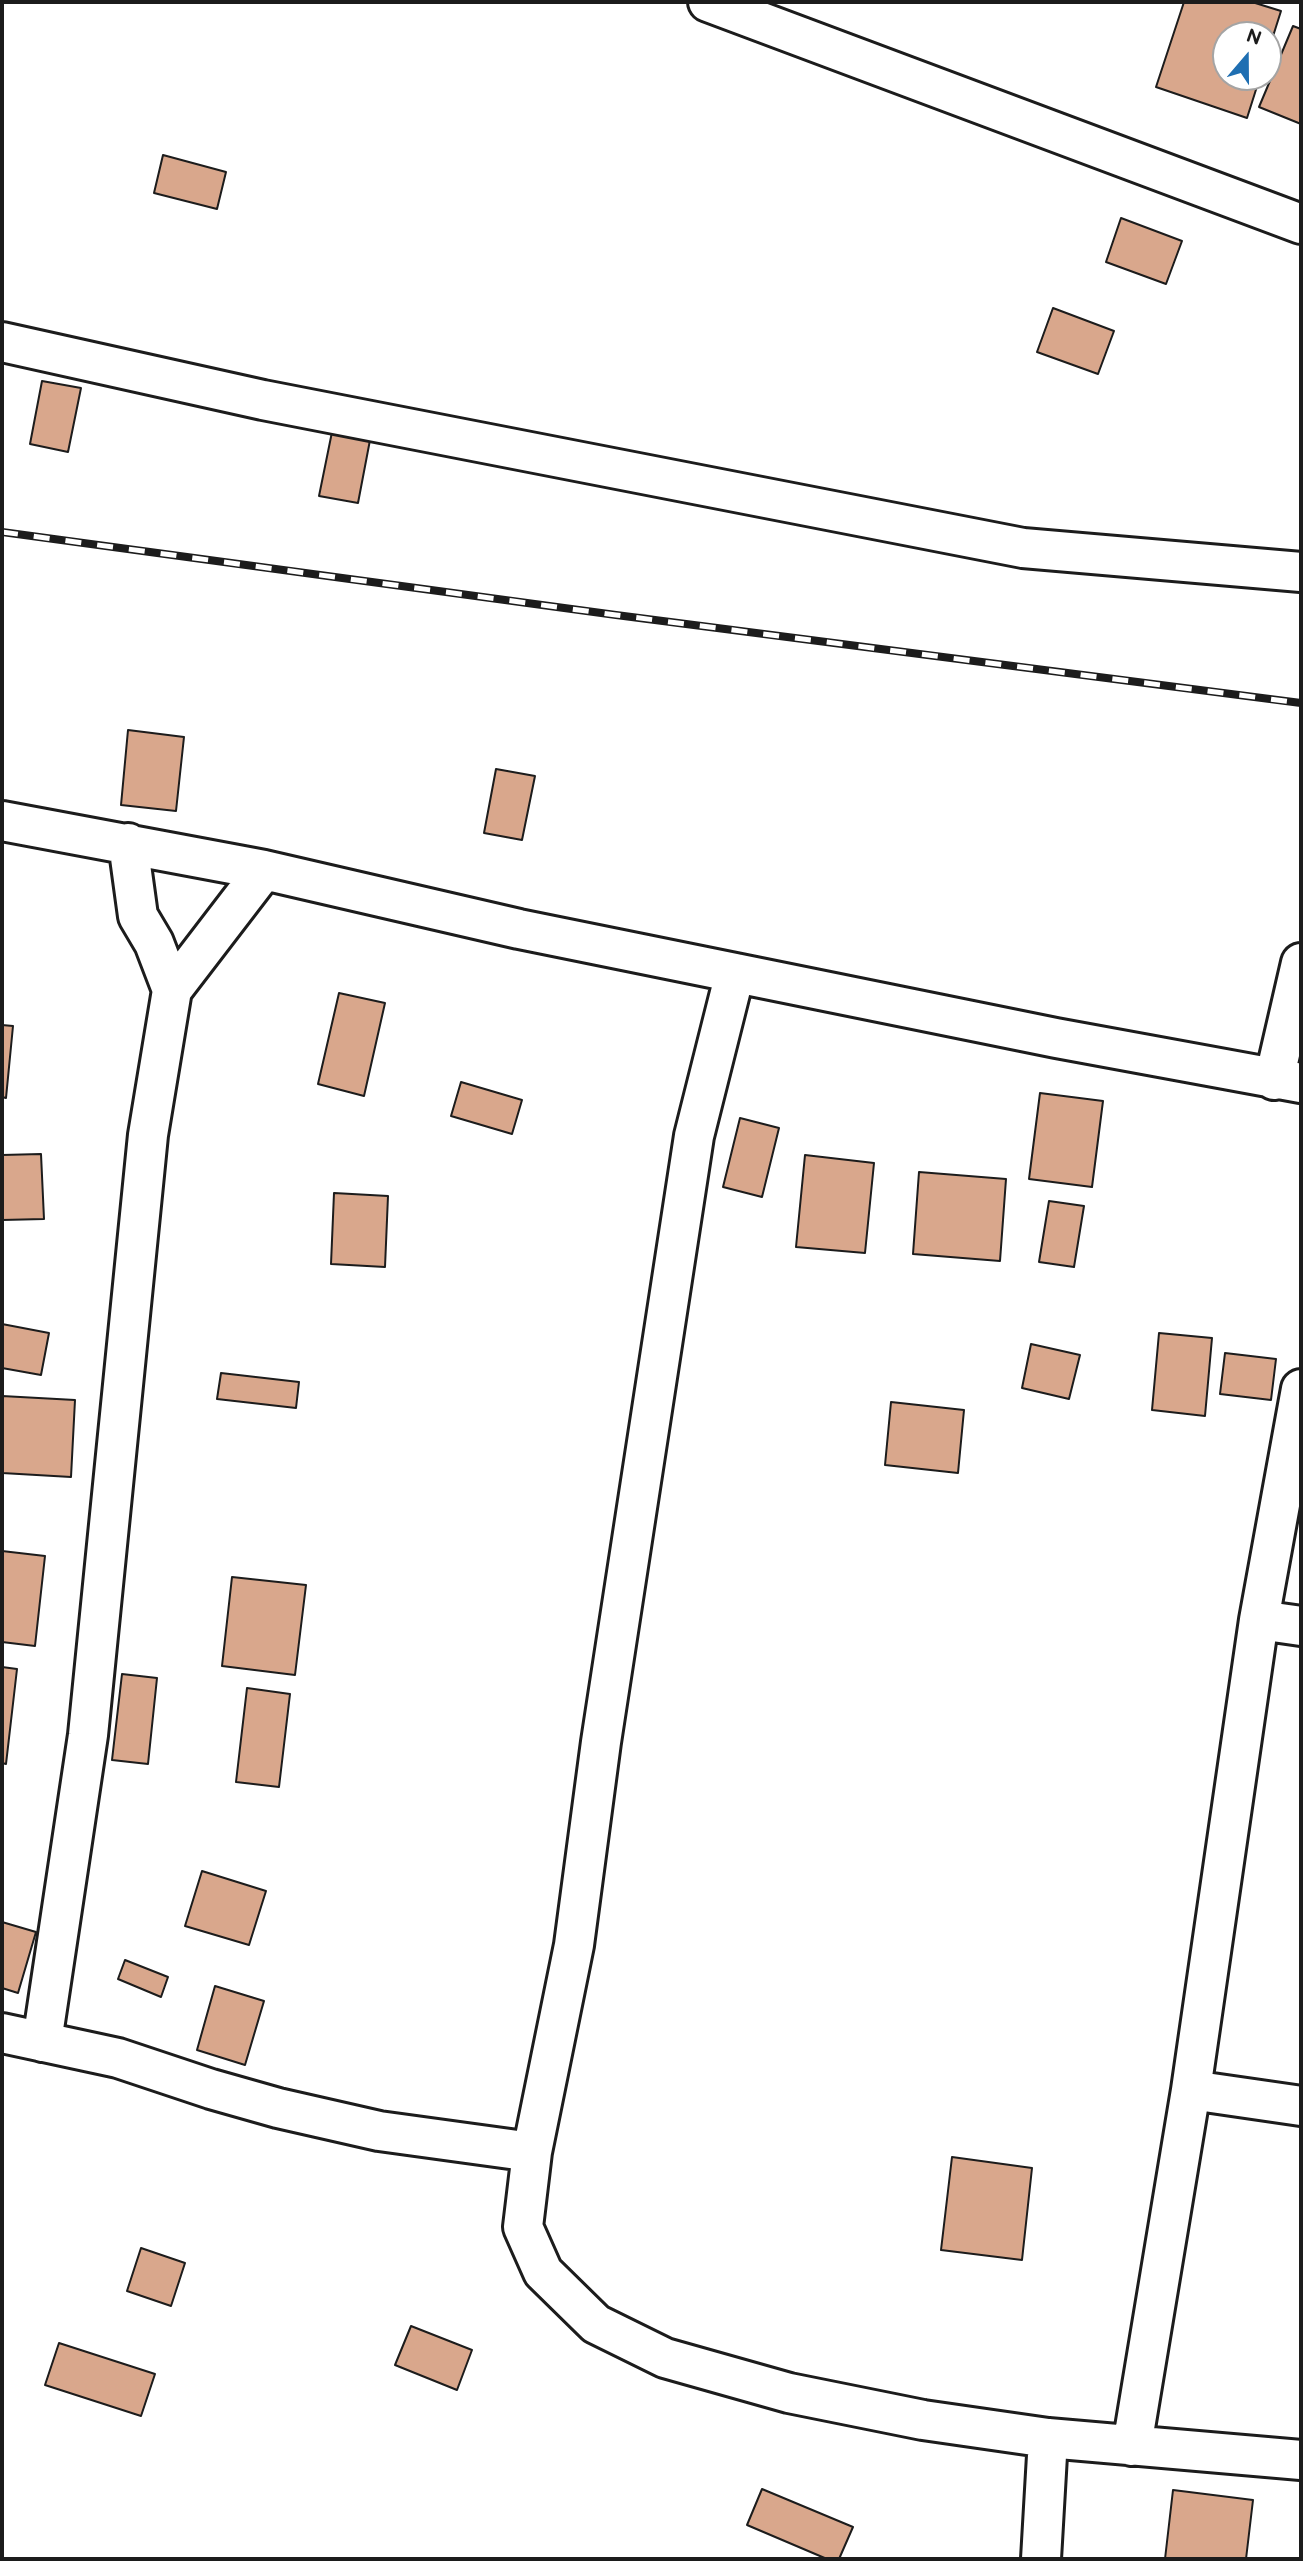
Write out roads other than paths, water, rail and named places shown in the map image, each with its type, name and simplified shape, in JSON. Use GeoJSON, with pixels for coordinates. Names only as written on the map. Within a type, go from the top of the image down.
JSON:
{"type":"FeatureCollection","features":[{"type":"Feature","properties":{"kind":"street"},"geometry":{"type":"LineString","coordinates":[[708,2],[1301,224]]}},
{"type":"Feature","properties":{"kind":"street"},"geometry":{"type":"LineString","coordinates":[[2,342],[263,400],[1010,545],[1301,572]]}},
{"type":"Feature","properties":{"kind":"street"},"geometry":{"type":"LineString","coordinates":[[2,821],[264,870],[519,929],[1288,1082],[1301,964]]}},
{"type":"Feature","properties":{"kind":"street"},"geometry":{"type":"LineString","coordinates":[[128,844],[138,916],[154,943],[172,990]]}},
{"type":"Feature","properties":{"kind":"street"},"geometry":{"type":"LineString","coordinates":[[42,2042],[88,1735],[148,1135],[172,990],[264,870]]}},
{"type":"Feature","properties":{"kind":"street"},"geometry":{"type":"LineString","coordinates":[[735,973],[694,1136],[601,1742],[574,1945],[532,2152],[523,2227],[543,2272],[596,2324],[665,2358],[789,2393],[923,2420],[1048,2438],[1301,2460]]}},
{"type":"Feature","properties":{"kind":"street"},"geometry":{"type":"LineString","coordinates":[[1132,2446],[1191,2090],[1259,1620],[1301,1389]]}},
{"type":"Feature","properties":{"kind":"street"},"geometry":{"type":"LineString","coordinates":[[1259,1620],[1301,1626]]}},
{"type":"Feature","properties":{"kind":"street"},"geometry":{"type":"LineString","coordinates":[[2,2033],[118,2058],[211,2089],[379,2131],[532,2152]]}},
{"type":"Feature","properties":{"kind":"street"},"geometry":{"type":"LineString","coordinates":[[1191,2090],[1301,2106]]}},
{"type":"Feature","properties":{"kind":"street"},"geometry":{"type":"LineString","coordinates":[[1041,2559],[1048,2438]]}},
{"type":"Feature","properties":{"kind":"railway"},"geometry":{"type":"LineString","coordinates":[[2,532],[616,615],[1301,703]]}}]}
